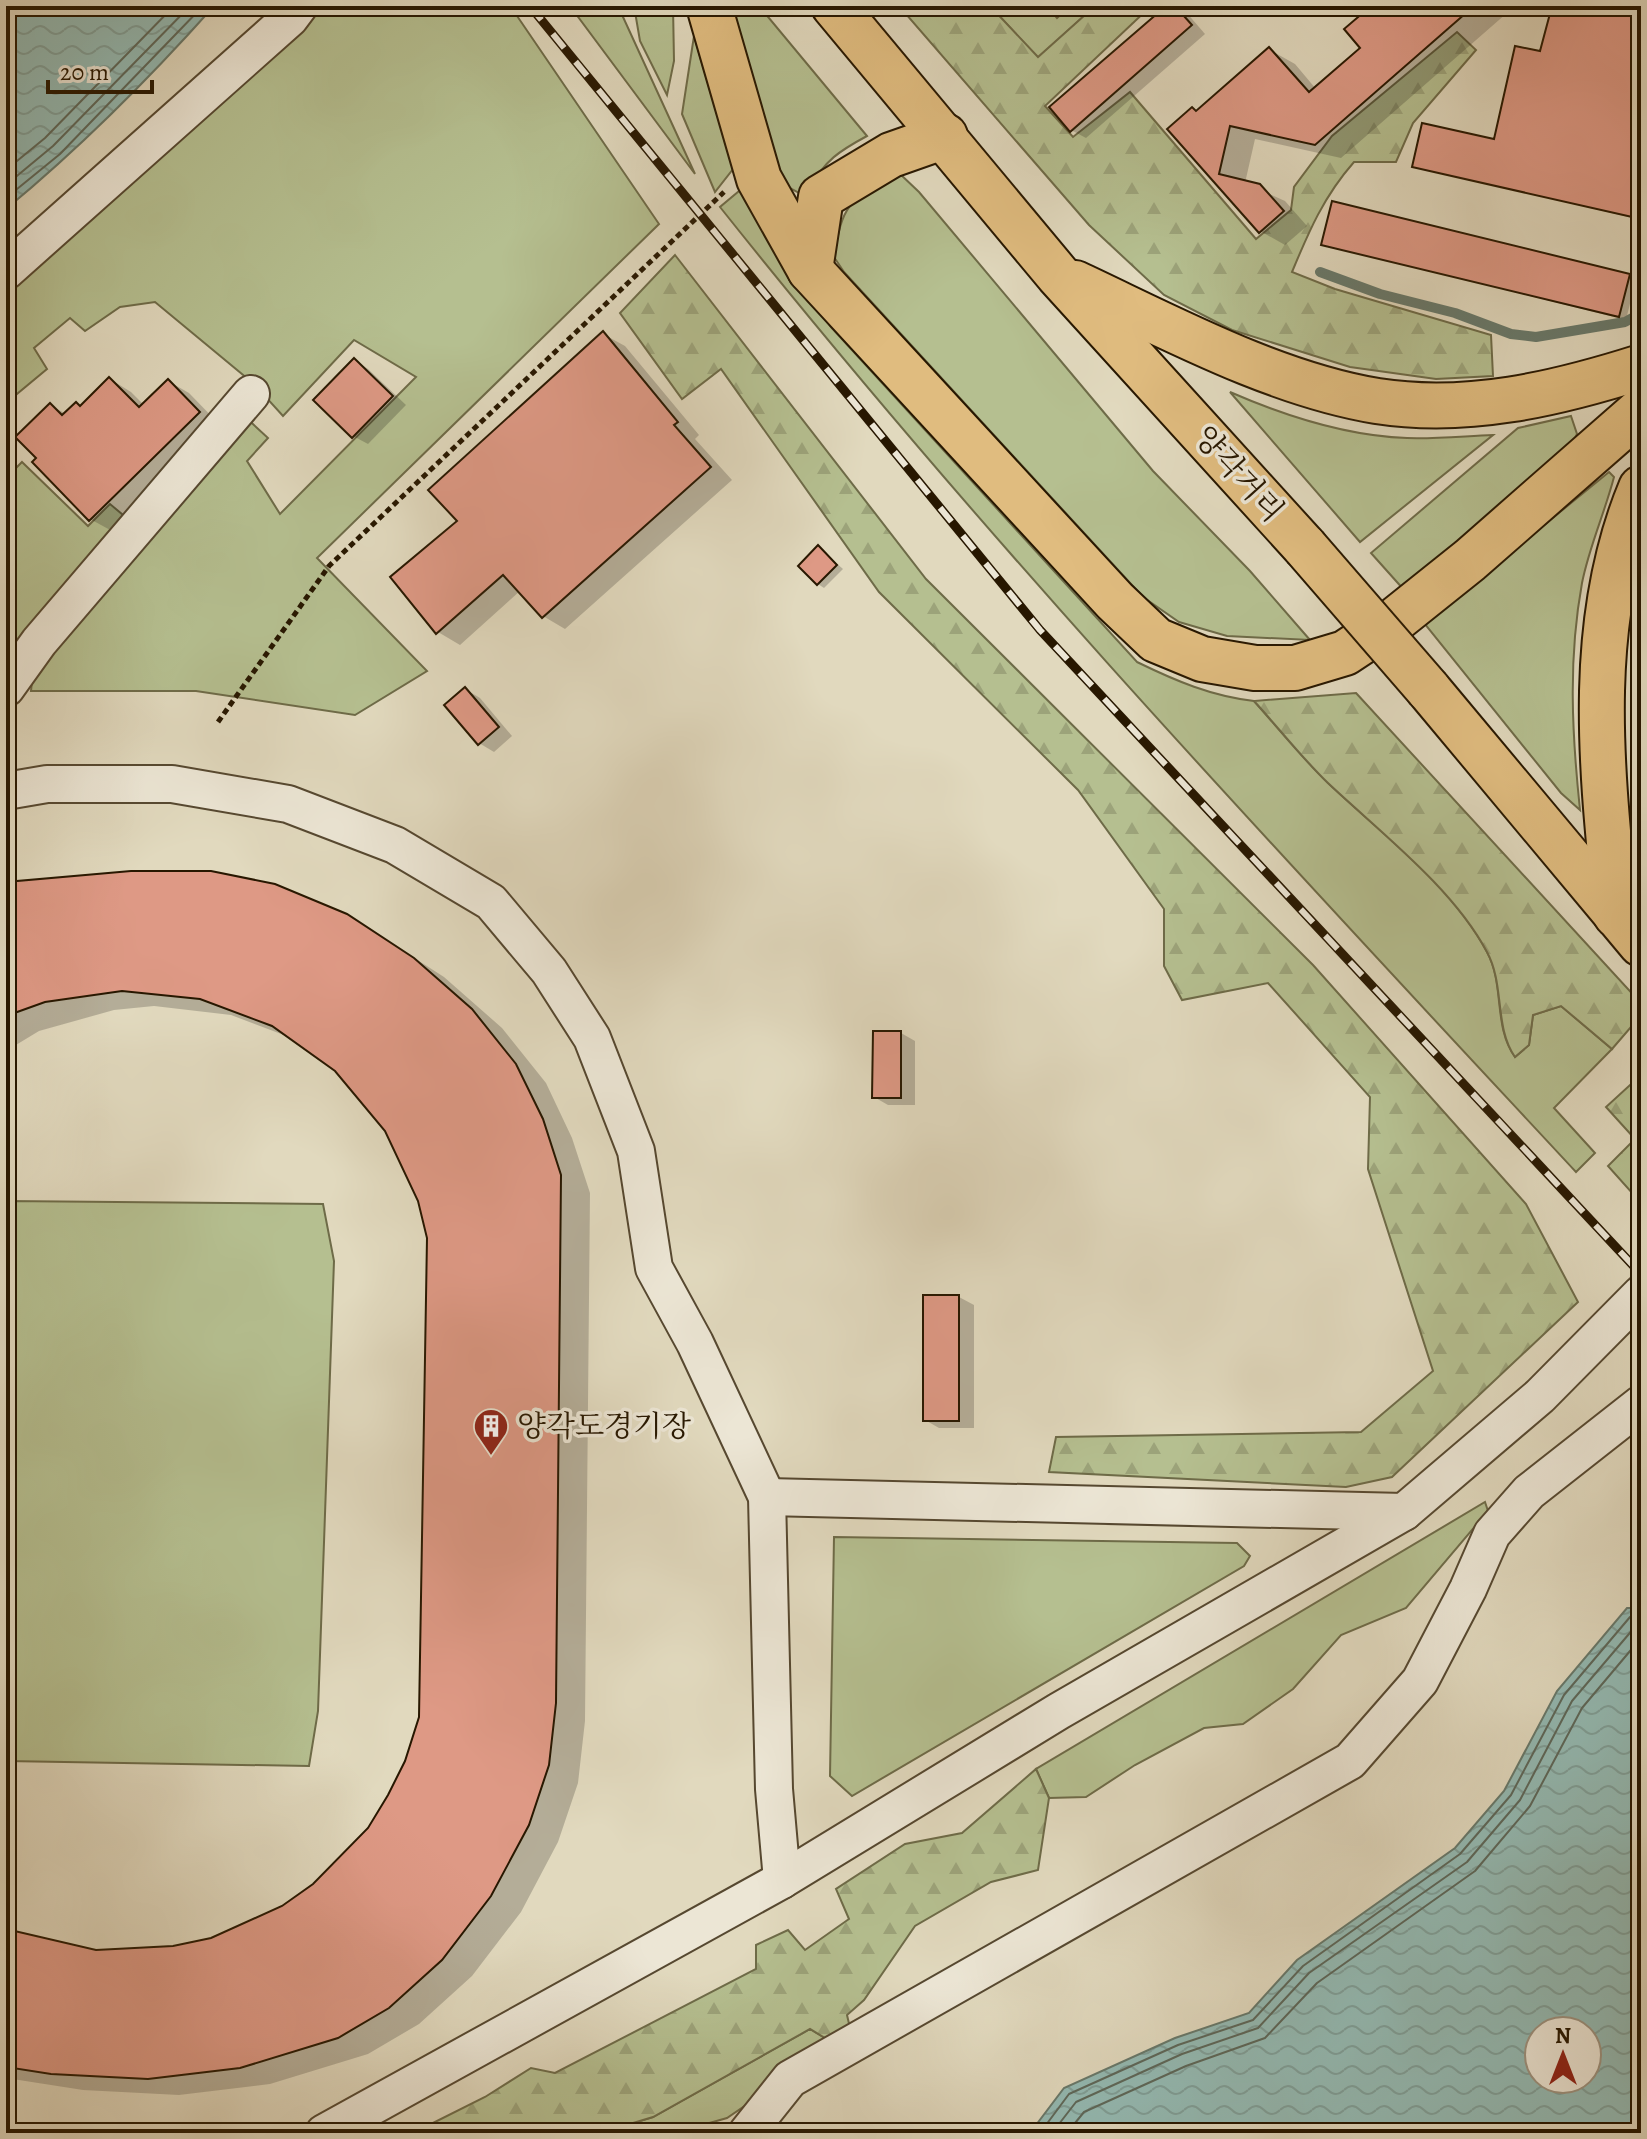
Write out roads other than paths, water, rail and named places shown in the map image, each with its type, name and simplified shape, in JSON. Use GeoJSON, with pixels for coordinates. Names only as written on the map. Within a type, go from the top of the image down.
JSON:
{"type":"FeatureCollection","features":[{"type":"Feature","properties":{"kind":"main road"},"geometry":{"type":"LineString","coordinates":[[709,6],[759,179],[810,270],[1115,601],[1156,640],[1202,659],[1242,666],[1295,668],[1345,653],[1395,620],[1470,560],[1641,410]]}},
{"type":"Feature","properties":{"kind":"main road","name":"양각거리"},"geometry":{"type":"LineString","coordinates":[[834,6],[1058,275],[1305,547],[1629,930]]}},
{"type":"Feature","properties":{"kind":"main road"},"geometry":{"type":"LineString","coordinates":[[810,270],[821,197],[891,155],[945,136]]}},
{"type":"Feature","properties":{"kind":"main road"},"geometry":{"type":"LineString","coordinates":[[1058,275],[1203,343],[1297,379],[1377,401],[1465,405],[1567,391],[1641,367]]}},
{"type":"Feature","properties":{"kind":"main road"},"geometry":{"type":"LineString","coordinates":[[1629,930],[1605,805],[1601,662],[1612,578],[1641,488]]}},
{"type":"Feature","properties":{"kind":"street"},"geometry":{"type":"LineString","coordinates":[[6,271],[290,18],[299,6]]}},
{"type":"Feature","properties":{"kind":"street"},"geometry":{"type":"LineString","coordinates":[[6,688],[39,642],[251,394]]}},
{"type":"Feature","properties":{"kind":"street"},"geometry":{"type":"LineString","coordinates":[[6,791],[47,784],[172,784],[288,804],[395,845],[491,902],[549,971],[592,1038],[636,1151],[654,1268],[695,1343],[767,1497],[774,1789],[782,1880]]}},
{"type":"Feature","properties":{"kind":"street"},"geometry":{"type":"LineString","coordinates":[[324,2133],[782,1880],[1059,1711],[1404,1512],[1540,1396],[1641,1294]]}},
{"type":"Feature","properties":{"kind":"street"},"geometry":{"type":"LineString","coordinates":[[747,2133],[790,2079],[1350,1761],[1420,1681],[1468,1589],[1492,1534],[1529,1492],[1641,1404]]}},
{"type":"Feature","properties":{"kind":"street"},"geometry":{"type":"LineString","coordinates":[[767,1497],[1404,1512]]}},
{"type":"Feature","properties":{"kind":"water"},"geometry":{"type":"Polygon","coordinates":[[[6,6],[214,6],[114,112],[6,209],[6,6]]]}},
{"type":"Feature","properties":{"kind":"water"},"geometry":{"type":"Polygon","coordinates":[[[1627,1608],[1641,1608],[1641,2133],[1030,2133],[1064,2088],[1175,2038],[1249,2013],[1297,1960],[1455,1848],[1504,1791],[1557,1691],[1627,1608]]]}},
{"type":"Feature","properties":{"kind":"waterway"},"geometry":{"type":"LineString","coordinates":[[1320,272],[1380,294],[1455,313],[1511,334],[1536,337],[1625,322],[1641,313]]}},
{"type":"Feature","properties":{"kind":"railway"},"geometry":{"type":"LineString","coordinates":[[530,6],[1040,630],[1641,1274]]}},
{"type":"Feature","properties":{"kind":"place","name":"양각도경기장"},"geometry":{"type":"Point","coordinates":[491,1457]}}]}
